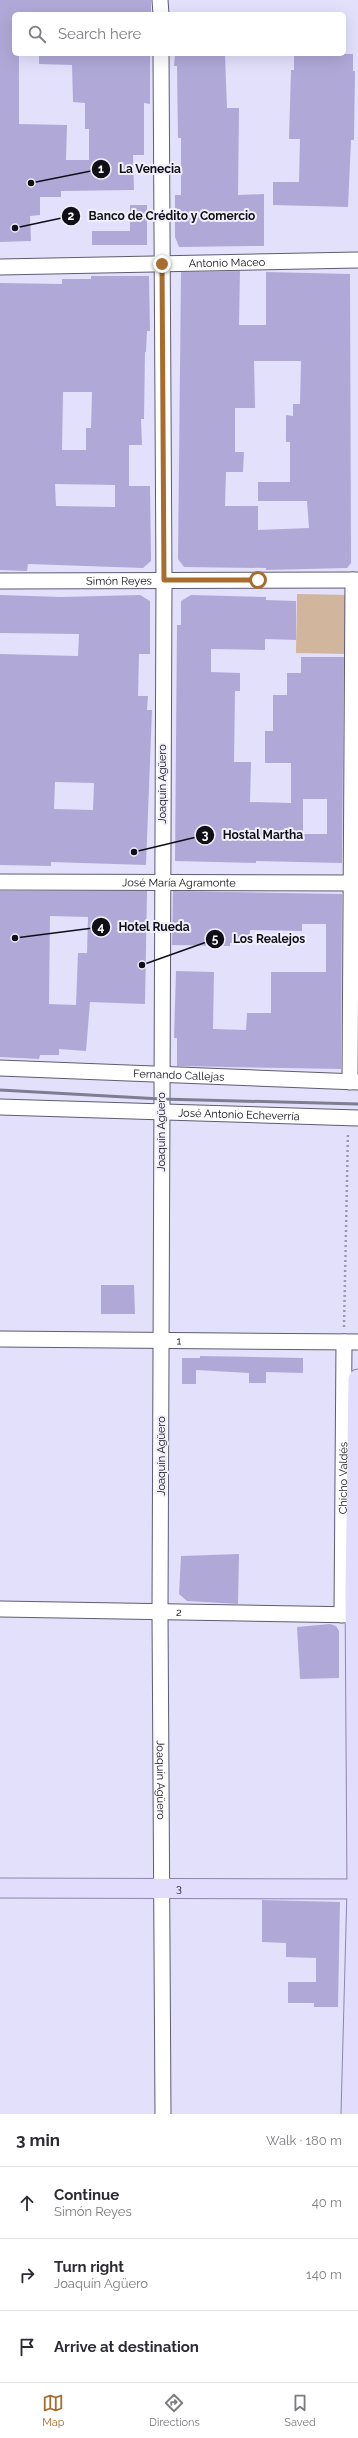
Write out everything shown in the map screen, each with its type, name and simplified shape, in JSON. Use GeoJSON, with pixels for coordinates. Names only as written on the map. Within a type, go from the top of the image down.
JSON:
{"type":"FeatureCollection","features":[{"type":"Feature","properties":{"kind":"main road"},"geometry":{"type":"LineString","coordinates":[[351,2114],[357,1889],[352,1615],[355,1590],[358,1379]]}},
{"type":"Feature","properties":{"kind":"main road","name":"3"},"geometry":{"type":"LineString","coordinates":[[0,1888],[162,1890],[357,1889]]}},
{"type":"Feature","properties":{"kind":"street"},"geometry":{"type":"LineString","coordinates":[[160,0],[160,12]]}},
{"type":"Feature","properties":{"kind":"street","name":"Joaquín Agüero"},"geometry":{"type":"LineString","coordinates":[[161,56],[164,580],[161,882],[160,1613],[164,2114]]}},
{"type":"Feature","properties":{"kind":"street","name":"Antonio Maceo"},"geometry":{"type":"LineString","coordinates":[[0,267],[358,260]]}},
{"type":"Feature","properties":{"kind":"street"},"geometry":{"type":"LineString","coordinates":[[354,1082],[356,580]]}},
{"type":"Feature","properties":{"kind":"street","name":"Simón Reyes"},"geometry":{"type":"LineString","coordinates":[[0,581],[356,580]]}},
{"type":"Feature","properties":{"kind":"street","name":"José María Agramonte"},"geometry":{"type":"LineString","coordinates":[[0,882],[354,883]]}},
{"type":"Feature","properties":{"kind":"street","name":"Fernando Callejas"},"geometry":{"type":"LineString","coordinates":[[0,1068],[354,1082]]}},
{"type":"Feature","properties":{"kind":"street","name":"José Antonio Echeverría"},"geometry":{"type":"LineString","coordinates":[[0,1107],[161,1110],[353,1118]]}},
{"type":"Feature","properties":{"kind":"street","name":"1"},"geometry":{"type":"LineString","coordinates":[[0,1339],[351,1342]]}},
{"type":"Feature","properties":{"kind":"street","name":"Chicho Valdés"},"geometry":{"type":"LineString","coordinates":[[351,1342],[352,1615]]}},
{"type":"Feature","properties":{"kind":"street","name":"2"},"geometry":{"type":"LineString","coordinates":[[0,1609],[160,1613],[352,1615]]}},
{"type":"Feature","properties":{"kind":"path"},"geometry":{"type":"LineString","coordinates":[[351,1342],[353,1118]]}},
{"type":"Feature","properties":{"kind":"shaded area"},"geometry":{"type":"Polygon","coordinates":[[[297,594],[349,595],[348,654],[296,653],[297,594]]]}},
{"type":"Feature","properties":{"kind":"building"},"geometry":{"type":"Polygon","coordinates":[[[0,0],[151,0],[151,12],[12,12],[12,56],[19,56],[19,124],[67,125],[66,160],[89,160],[89,129],[85,129],[85,103],[73,102],[72,65],[39,64],[39,56],[150,56],[150,104],[144,103],[144,155],[133,155],[134,190],[61,191],[61,197],[40,197],[40,215],[30,216],[31,241],[0,242],[0,0]]]}},
{"type":"Feature","properties":{"kind":"building"},"geometry":{"type":"Polygon","coordinates":[[[346,54],[353,54],[353,71],[355,71],[354,140],[351,140],[348,207],[273,205],[273,182],[299,182],[300,139],[289,139],[291,70],[294,70],[294,56],[346,56],[346,54]]]}},
{"type":"Feature","properties":{"kind":"building"},"geometry":{"type":"Polygon","coordinates":[[[175,56],[225,56],[227,108],[239,108],[238,195],[264,194],[264,246],[179,247],[175,237],[175,195],[181,195],[181,138],[178,138],[177,66],[174,66],[175,56]]]}},
{"type":"Feature","properties":{"kind":"building"},"geometry":{"type":"Polygon","coordinates":[[[130,205],[147,205],[147,245],[92,245],[92,231],[130,231],[130,205]]]}},
{"type":"Feature","properties":{"kind":"building"},"geometry":{"type":"Polygon","coordinates":[[[240,271],[239,325],[266,325],[266,272],[350,274],[351,563],[347,568],[266,570],[266,568],[184,567],[178,559],[181,272],[240,271]],[[254,361],[255,408],[235,408],[235,452],[244,452],[243,472],[226,472],[225,506],[258,506],[258,530],[309,528],[307,501],[258,501],[258,482],[290,482],[290,442],[286,442],[286,415],[293,416],[293,404],[300,404],[301,361],[254,361]]]}},
{"type":"Feature","properties":{"kind":"building"},"geometry":{"type":"Polygon","coordinates":[[[91,276],[149,276],[150,331],[147,331],[145,352],[144,419],[141,419],[142,445],[129,445],[129,486],[150,486],[151,561],[143,568],[28,564],[27,571],[0,570],[0,283],[62,284],[62,279],[91,279],[91,276]],[[63,392],[62,450],[86,450],[86,428],[91,428],[92,392],[63,392]],[[55,484],[56,506],[115,507],[115,485],[55,484]]]}},
{"type":"Feature","properties":{"kind":"building"},"geometry":{"type":"Polygon","coordinates":[[[0,595],[61,597],[140,595],[150,601],[150,654],[139,654],[138,696],[148,696],[147,710],[152,710],[146,865],[51,862],[51,866],[0,865],[0,654],[78,656],[79,634],[0,633],[0,595]],[[55,782],[54,809],[93,810],[94,783],[55,782]]]}},
{"type":"Feature","properties":{"kind":"building"},"geometry":{"type":"Polygon","coordinates":[[[191,595],[266,597],[266,600],[296,601],[296,640],[265,639],[265,650],[211,649],[211,672],[240,673],[240,691],[235,691],[234,762],[251,762],[250,802],[291,803],[291,763],[265,763],[265,731],[273,731],[273,695],[287,695],[287,673],[301,673],[301,657],[344,657],[342,863],[175,861],[177,625],[181,625],[181,601],[191,595]],[[303,799],[303,834],[327,834],[327,799],[303,799]]]}},
{"type":"Feature","properties":{"kind":"building"},"geometry":{"type":"Polygon","coordinates":[[[0,891],[147,891],[145,1004],[90,1002],[86,1051],[59,1049],[59,1055],[40,1055],[39,1059],[0,1057],[0,891]],[[50,916],[49,1004],[76,1005],[78,953],[87,953],[88,917],[50,916]]]}},
{"type":"Feature","properties":{"kind":"building"},"geometry":{"type":"Polygon","coordinates":[[[173,891],[342,894],[341,1069],[177,1066],[177,1038],[174,1038],[176,971],[214,972],[213,1029],[246,1030],[247,1013],[271,1013],[271,972],[326,972],[326,924],[302,924],[302,931],[250,930],[249,943],[230,943],[230,946],[172,945],[173,891]]]}},
{"type":"Feature","properties":{"kind":"building"},"geometry":{"type":"Polygon","coordinates":[[[101,1285],[134,1285],[135,1314],[101,1314],[101,1285]]]}},
{"type":"Feature","properties":{"kind":"building"},"geometry":{"type":"Polygon","coordinates":[[[200,1356],[303,1358],[303,1373],[266,1372],[266,1383],[249,1383],[249,1373],[196,1370],[196,1384],[182,1384],[182,1358],[200,1358],[200,1356]]]}},
{"type":"Feature","properties":{"kind":"building"},"geometry":{"type":"Polygon","coordinates":[[[239,1554],[238,1604],[187,1601],[179,1594],[181,1556],[239,1554]]]}},
{"type":"Feature","properties":{"kind":"building"},"geometry":{"type":"Polygon","coordinates":[[[330,1624],[336,1626],[339,1631],[339,1678],[300,1679],[297,1627],[330,1624]]]}},
{"type":"Feature","properties":{"kind":"building"},"geometry":{"type":"Polygon","coordinates":[[[262,1900],[340,1902],[338,2007],[314,2007],[314,2003],[288,2003],[288,1982],[316,1982],[316,1958],[286,1957],[286,1943],[262,1942],[262,1900]]]}},
{"type":"Feature","properties":{"kind":"railway"},"geometry":{"type":"LineString","coordinates":[[0,1090],[161,1099],[358,1104]]}},
{"type":"Feature","properties":{"kind":"place","name":"La Venecia"},"geometry":{"type":"Point","coordinates":[31,183]}},
{"type":"Feature","properties":{"kind":"place","name":"Banco de Crédito y Comercio"},"geometry":{"type":"Point","coordinates":[15,228]}},
{"type":"Feature","properties":{"kind":"place","name":"Hostal Martha"},"geometry":{"type":"Point","coordinates":[134,852]}},
{"type":"Feature","properties":{"kind":"place","name":"Hotel Rueda"},"geometry":{"type":"Point","coordinates":[15,938]}},
{"type":"Feature","properties":{"kind":"place","name":"Los Realejos"},"geometry":{"type":"Point","coordinates":[142,965]}},
{"type":"Feature","properties":{"kind":"route"},"geometry":{"type":"LineString","coordinates":[[162,264],[164,580],[258,580]]}}]}
